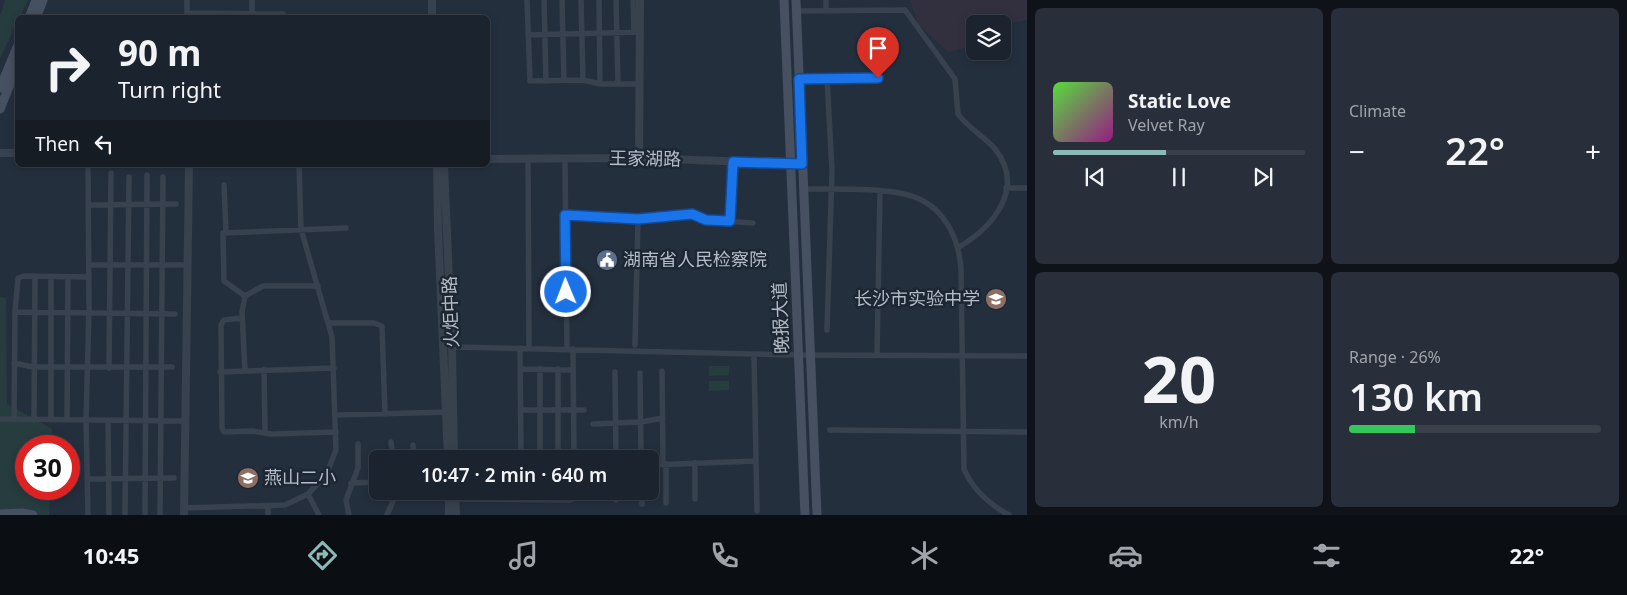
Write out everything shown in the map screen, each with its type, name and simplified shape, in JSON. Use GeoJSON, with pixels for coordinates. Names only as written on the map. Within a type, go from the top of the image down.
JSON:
{"type":"FeatureCollection","features":[{"type":"Feature","properties":{"kind":"main road"},"geometry":{"type":"LineString","coordinates":[[30,15],[36,0]]}},
{"type":"Feature","properties":{"kind":"main road"},"geometry":{"type":"LineString","coordinates":[[37,15],[43,0]]}},
{"type":"Feature","properties":{"kind":"main road","name":"晚报大道"},"geometry":{"type":"LineString","coordinates":[[784,0],[805,515]]}},
{"type":"Feature","properties":{"kind":"main road","name":"晚报大道"},"geometry":{"type":"LineString","coordinates":[[796,0],[817,515]]}},
{"type":"Feature","properties":{"kind":"main road"},"geometry":{"type":"LineString","coordinates":[[0,88],[15,52]]}},
{"type":"Feature","properties":{"kind":"main road"},"geometry":{"type":"LineString","coordinates":[[0,109],[15,72]]}},
{"type":"Feature","properties":{"kind":"main road"},"geometry":{"type":"LineString","coordinates":[[3,514],[32,515]]}},
{"type":"Feature","properties":{"kind":"street"},"geometry":{"type":"LineString","coordinates":[[187,0],[187,15]]}},
{"type":"Feature","properties":{"kind":"street"},"geometry":{"type":"LineString","coordinates":[[252,0],[252,15]]}},
{"type":"Feature","properties":{"kind":"street"},"geometry":{"type":"LineString","coordinates":[[432,0],[432,15]]}},
{"type":"Feature","properties":{"kind":"street"},"geometry":{"type":"LineString","coordinates":[[436,0],[437,15]]}},
{"type":"Feature","properties":{"kind":"street"},"geometry":{"type":"LineString","coordinates":[[527,0],[529,80],[583,80],[600,84],[640,84]]}},
{"type":"Feature","properties":{"kind":"street"},"geometry":{"type":"LineString","coordinates":[[544,0],[546,81]]}},
{"type":"Feature","properties":{"kind":"street"},"geometry":{"type":"LineString","coordinates":[[562,0],[564,80]]}},
{"type":"Feature","properties":{"kind":"street"},"geometry":{"type":"LineString","coordinates":[[581,0],[583,80]]}},
{"type":"Feature","properties":{"kind":"street"},"geometry":{"type":"LineString","coordinates":[[599,0],[600,84]]}},
{"type":"Feature","properties":{"kind":"street"},"geometry":{"type":"LineString","coordinates":[[616,0],[618,84]]}},
{"type":"Feature","properties":{"kind":"street"},"geometry":{"type":"LineString","coordinates":[[633,0],[640,84],[639,158]]}},
{"type":"Feature","properties":{"kind":"street"},"geometry":{"type":"LineString","coordinates":[[637,32],[640,0]]}},
{"type":"Feature","properties":{"kind":"street"},"geometry":{"type":"LineString","coordinates":[[826,0],[826,10]]}},
{"type":"Feature","properties":{"kind":"street"},"geometry":{"type":"LineString","coordinates":[[797,11],[901,9],[908,12],[922,36],[955,79],[958,114],[979,132],[1000,157],[1004,165],[1006,188],[1003,204],[987,227],[959,247]]}},
{"type":"Feature","properties":{"kind":"street"},"geometry":{"type":"LineString","coordinates":[[268,15],[283,14]]}},
{"type":"Feature","properties":{"kind":"street"},"geometry":{"type":"LineString","coordinates":[[528,35],[637,32]]}},
{"type":"Feature","properties":{"kind":"street"},"geometry":{"type":"LineString","coordinates":[[799,79],[878,78]]}},
{"type":"Feature","properties":{"kind":"street"},"geometry":{"type":"LineString","coordinates":[[827,79],[832,189],[827,330]]}},
{"type":"Feature","properties":{"kind":"street"},"geometry":{"type":"LineString","coordinates":[[0,153],[15,153]]}},
{"type":"Feature","properties":{"kind":"street"},"geometry":{"type":"LineString","coordinates":[[528,158],[529,348]]}},
{"type":"Feature","properties":{"kind":"street","name":"王家湖路"},"geometry":{"type":"LineString","coordinates":[[490,159],[639,158],[802,164]]}},
{"type":"Feature","properties":{"kind":"street"},"geometry":{"type":"LineString","coordinates":[[564,162],[570,349],[573,370],[574,450]]}},
{"type":"Feature","properties":{"kind":"street"},"geometry":{"type":"LineString","coordinates":[[730,221],[733,162]]}},
{"type":"Feature","properties":{"kind":"street"},"geometry":{"type":"LineString","coordinates":[[88,167],[89,313],[86,368],[88,515]]}},
{"type":"Feature","properties":{"kind":"street"},"geometry":{"type":"LineString","coordinates":[[189,167],[184,511],[284,505],[308,494],[326,475],[336,450],[334,368],[330,323],[301,230],[299,167]]}},
{"type":"Feature","properties":{"kind":"street"},"geometry":{"type":"LineString","coordinates":[[336,415],[451,412],[438,229],[437,167]]}},
{"type":"Feature","properties":{"kind":"street","name":"火炬中路"},"geometry":{"type":"LineString","coordinates":[[444,167],[452,347],[452,450]]}},
{"type":"Feature","properties":{"kind":"street"},"geometry":{"type":"LineString","coordinates":[[109,368],[111,173]]}},
{"type":"Feature","properties":{"kind":"street"},"geometry":{"type":"LineString","coordinates":[[145,515],[144,420],[147,175]]}},
{"type":"Feature","properties":{"kind":"street"},"geometry":{"type":"LineString","coordinates":[[125,515],[129,177]]}},
{"type":"Feature","properties":{"kind":"street"},"geometry":{"type":"LineString","coordinates":[[160,515],[163,177]]}},
{"type":"Feature","properties":{"kind":"street"},"geometry":{"type":"LineString","coordinates":[[224,185],[226,233]]}},
{"type":"Feature","properties":{"kind":"street"},"geometry":{"type":"LineString","coordinates":[[1006,188],[1027,188]]}},
{"type":"Feature","properties":{"kind":"street"},"geometry":{"type":"LineString","coordinates":[[803,189],[880,192],[917,198],[932,208],[949,226],[959,247],[961,269],[963,459],[969,480],[992,505],[1009,515]]}},
{"type":"Feature","properties":{"kind":"street"},"geometry":{"type":"LineString","coordinates":[[877,355],[880,192]]}},
{"type":"Feature","properties":{"kind":"street"},"geometry":{"type":"LineString","coordinates":[[88,205],[176,204]]}},
{"type":"Feature","properties":{"kind":"street"},"geometry":{"type":"LineString","coordinates":[[565,215],[638,219],[692,214],[706,220],[753,223]]}},
{"type":"Feature","properties":{"kind":"street"},"geometry":{"type":"LineString","coordinates":[[635,345],[638,219]]}},
{"type":"Feature","properties":{"kind":"street"},"geometry":{"type":"LineString","coordinates":[[245,296],[224,281],[221,235],[226,233],[346,228]]}},
{"type":"Feature","properties":{"kind":"street"},"geometry":{"type":"LineString","coordinates":[[89,265],[187,265]]}},
{"type":"Feature","properties":{"kind":"street"},"geometry":{"type":"LineString","coordinates":[[14,419],[15,312],[18,278],[34,276],[89,277]]}},
{"type":"Feature","properties":{"kind":"street"},"geometry":{"type":"LineString","coordinates":[[34,276],[34,420]]}},
{"type":"Feature","properties":{"kind":"street"},"geometry":{"type":"LineString","coordinates":[[50,420],[51,277]]}},
{"type":"Feature","properties":{"kind":"street"},"geometry":{"type":"LineString","coordinates":[[67,420],[68,277]]}},
{"type":"Feature","properties":{"kind":"street"},"geometry":{"type":"LineString","coordinates":[[245,371],[242,304],[245,296],[263,286],[318,286]]}},
{"type":"Feature","properties":{"kind":"street"},"geometry":{"type":"LineString","coordinates":[[15,312],[175,314]]}},
{"type":"Feature","properties":{"kind":"street"},"geometry":{"type":"LineString","coordinates":[[242,318],[224,320],[221,325],[220,372],[222,428],[224,432],[253,430],[265,433],[336,432]]}},
{"type":"Feature","properties":{"kind":"street"},"geometry":{"type":"LineString","coordinates":[[330,323],[374,323],[382,326],[385,414]]}},
{"type":"Feature","properties":{"kind":"street"},"geometry":{"type":"LineString","coordinates":[[452,347],[798,355],[1027,356]]}},
{"type":"Feature","properties":{"kind":"street"},"geometry":{"type":"LineString","coordinates":[[520,348],[521,450]]}},
{"type":"Feature","properties":{"kind":"street"},"geometry":{"type":"LineString","coordinates":[[754,355],[756,511]]}},
{"type":"Feature","properties":{"kind":"street"},"geometry":{"type":"LineString","coordinates":[[14,363],[34,366],[86,368],[172,367]]}},
{"type":"Feature","properties":{"kind":"street"},"geometry":{"type":"LineString","coordinates":[[220,372],[334,368]]}},
{"type":"Feature","properties":{"kind":"street"},"geometry":{"type":"LineString","coordinates":[[520,369],[573,370]]}},
{"type":"Feature","properties":{"kind":"street"},"geometry":{"type":"LineString","coordinates":[[540,369],[540,450]]}},
{"type":"Feature","properties":{"kind":"street"},"geometry":{"type":"LineString","coordinates":[[558,369],[558,450]]}},
{"type":"Feature","properties":{"kind":"street"},"geometry":{"type":"LineString","coordinates":[[264,370],[265,433]]}},
{"type":"Feature","properties":{"kind":"street"},"geometry":{"type":"LineString","coordinates":[[662,371],[666,503]]}},
{"type":"Feature","properties":{"kind":"street"},"geometry":{"type":"LineString","coordinates":[[615,372],[616,450]]}},
{"type":"Feature","properties":{"kind":"street"},"geometry":{"type":"LineString","coordinates":[[640,373],[641,450]]}},
{"type":"Feature","properties":{"kind":"street"},"geometry":{"type":"LineString","coordinates":[[521,410],[584,410]]}},
{"type":"Feature","properties":{"kind":"street"},"geometry":{"type":"LineString","coordinates":[[593,424],[641,422],[662,418]]}},
{"type":"Feature","properties":{"kind":"street"},"geometry":{"type":"LineString","coordinates":[[0,420],[185,421]]}},
{"type":"Feature","properties":{"kind":"street"},"geometry":{"type":"LineString","coordinates":[[108,420],[109,515]]}},
{"type":"Feature","properties":{"kind":"street"},"geometry":{"type":"LineString","coordinates":[[830,430],[1027,432]]}},
{"type":"Feature","properties":{"kind":"street"},"geometry":{"type":"LineString","coordinates":[[391,442],[391,450]]}},
{"type":"Feature","properties":{"kind":"street"},"geometry":{"type":"LineString","coordinates":[[349,515],[346,500],[358,468],[358,444]]}},
{"type":"Feature","properties":{"kind":"street"},"geometry":{"type":"LineString","coordinates":[[413,445],[413,450]]}},
{"type":"Feature","properties":{"kind":"street"},"geometry":{"type":"LineString","coordinates":[[659,464],[756,461]]}},
{"type":"Feature","properties":{"kind":"street"},"geometry":{"type":"LineString","coordinates":[[695,463],[695,499]]}},
{"type":"Feature","properties":{"kind":"street"},"geometry":{"type":"LineString","coordinates":[[88,479],[174,478]]}},
{"type":"Feature","properties":{"kind":"street"},"geometry":{"type":"LineString","coordinates":[[351,483],[369,482]]}},
{"type":"Feature","properties":{"kind":"street"},"geometry":{"type":"LineString","coordinates":[[308,494],[319,515]]}},
{"type":"Feature","properties":{"kind":"street"},"geometry":{"type":"LineString","coordinates":[[387,515],[394,500]]}},
{"type":"Feature","properties":{"kind":"street"},"geometry":{"type":"LineString","coordinates":[[449,500],[449,515]]}},
{"type":"Feature","properties":{"kind":"street"},"geometry":{"type":"LineString","coordinates":[[455,500],[456,515]]}},
{"type":"Feature","properties":{"kind":"street"},"geometry":{"type":"LineString","coordinates":[[268,506],[268,515]]}},
{"type":"Feature","properties":{"kind":"shaded area"},"geometry":{"type":"Polygon","coordinates":[[[910,0],[1027,0],[1027,20],[1011,23],[1011,15],[966,15],[966,48],[948,52],[919,25],[910,0]]]}},
{"type":"Feature","properties":{"kind":"green space"},"geometry":{"type":"Polygon","coordinates":[[[5,0],[28,0],[21,15],[15,15],[15,26],[0,59],[0,16],[5,0]]]}},
{"type":"Feature","properties":{"kind":"green space"},"geometry":{"type":"Polygon","coordinates":[[[0,297],[6,298],[7,404],[52,429],[52,435],[15,435],[15,500],[50,500],[49,515],[0,515],[0,297]]]}},
{"type":"Feature","properties":{"kind":"green space"},"geometry":{"type":"Polygon","coordinates":[[[709,366],[729,366],[729,375],[709,376],[709,366]]]}},
{"type":"Feature","properties":{"kind":"green space"},"geometry":{"type":"Polygon","coordinates":[[[709,381],[729,381],[729,390],[709,391],[709,381]]]}},
{"type":"Feature","properties":{"kind":"place","name":"湖南省人民检察院"},"geometry":{"type":"Point","coordinates":[607,260]}},
{"type":"Feature","properties":{"kind":"place","name":"长沙市实验中学"},"geometry":{"type":"Point","coordinates":[996,299]}},
{"type":"Feature","properties":{"kind":"place","name":"燕山二小"},"geometry":{"type":"Point","coordinates":[248,478]}},
{"type":"Feature","properties":{"kind":"route"},"geometry":{"type":"LineString","coordinates":[[566,292],[565,215],[638,219],[692,214],[706,220],[730,221],[733,162],[802,164],[799,79],[878,78]]}}]}
